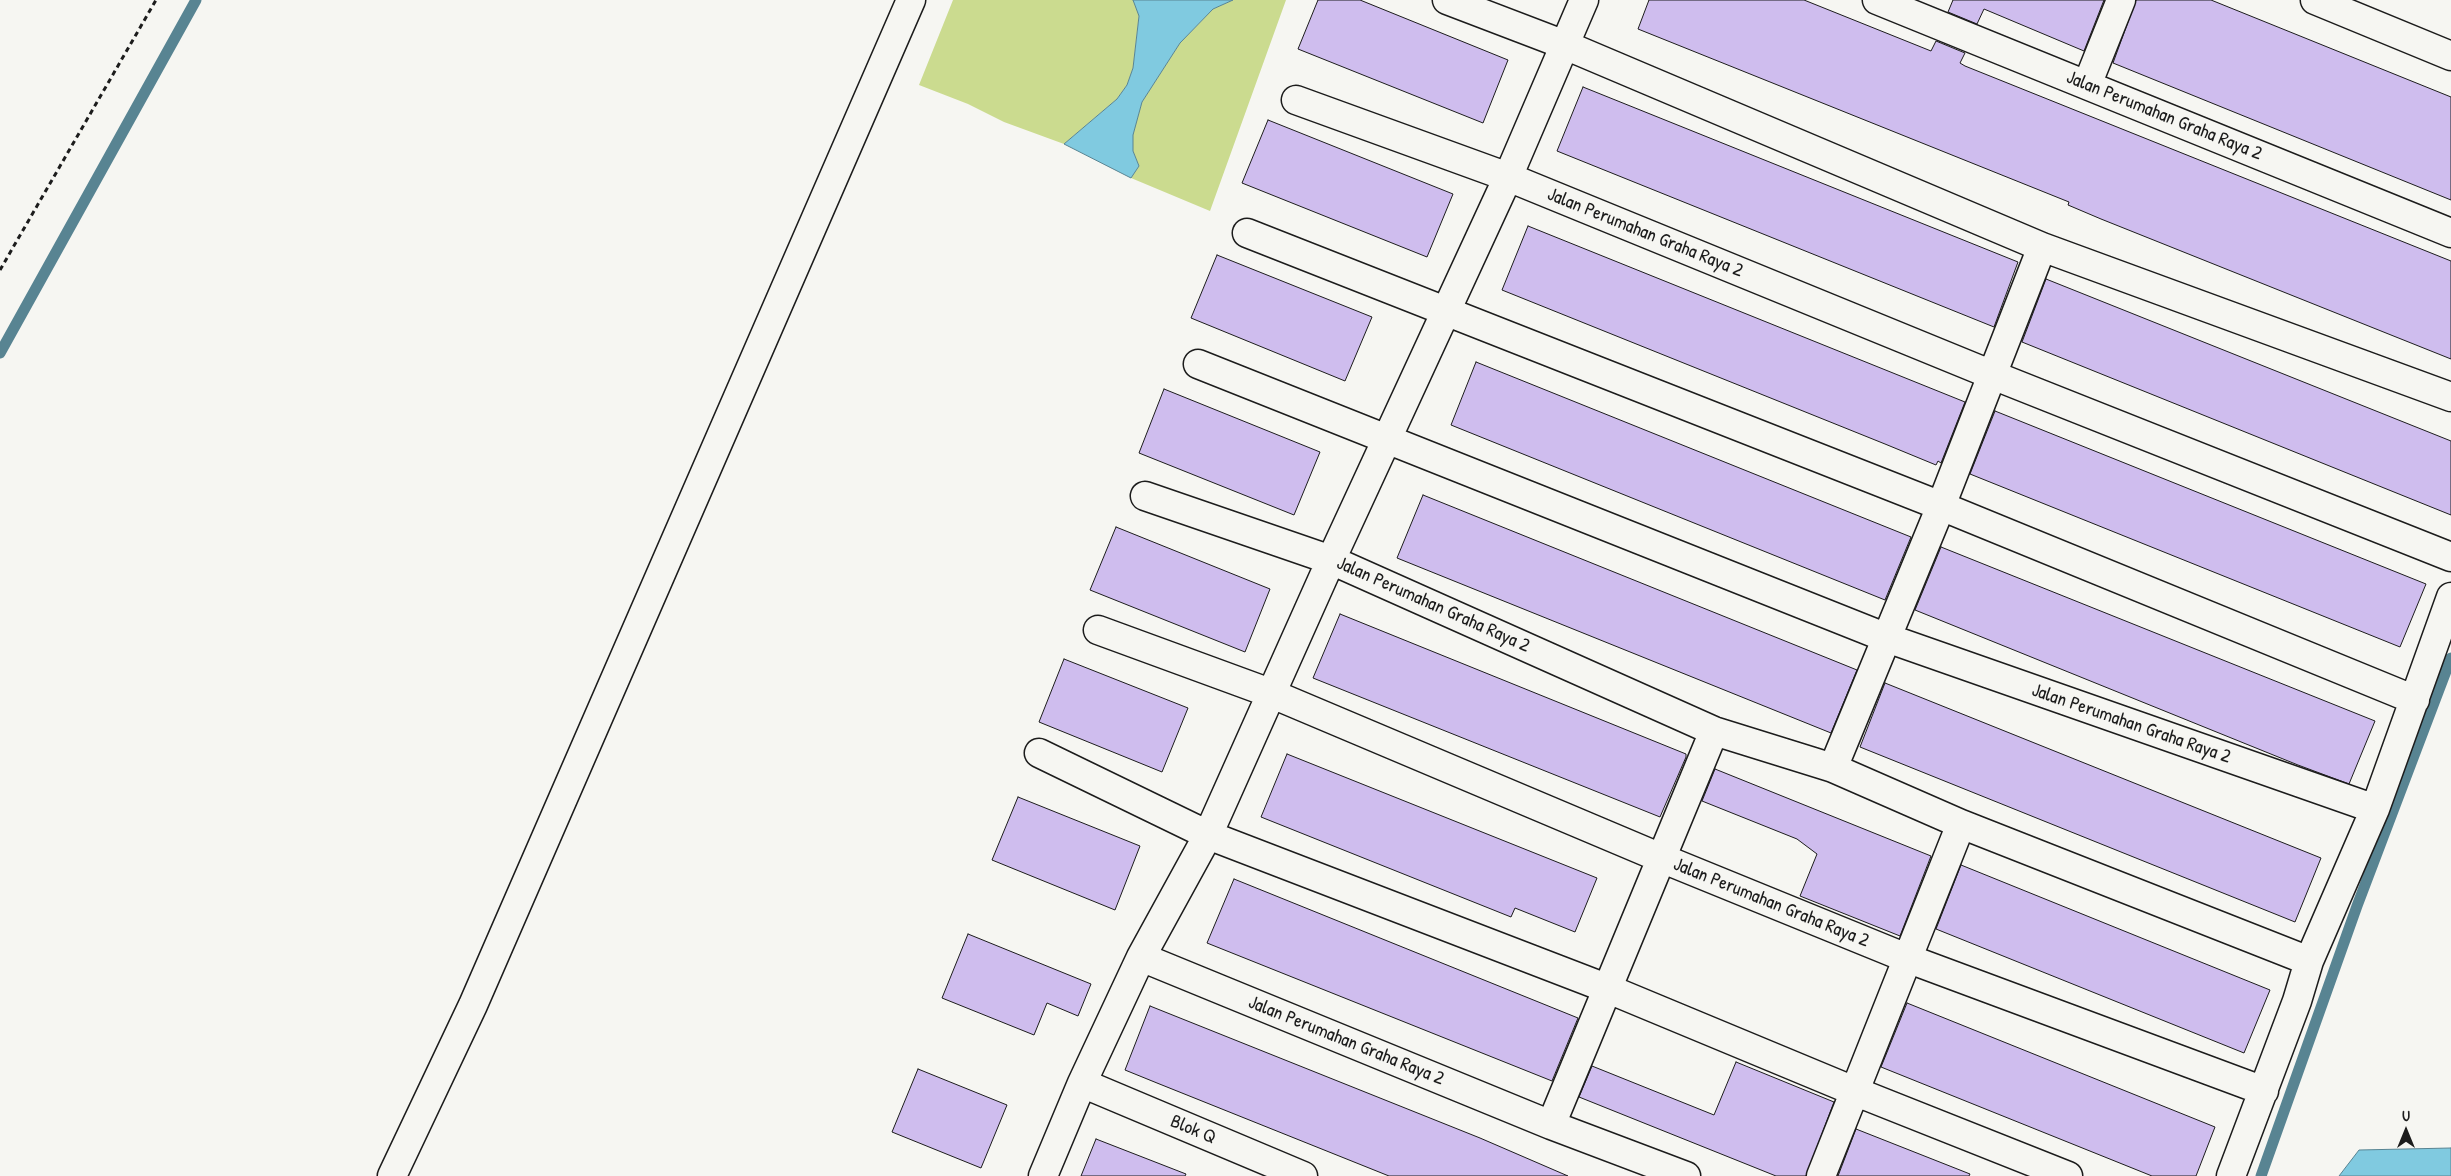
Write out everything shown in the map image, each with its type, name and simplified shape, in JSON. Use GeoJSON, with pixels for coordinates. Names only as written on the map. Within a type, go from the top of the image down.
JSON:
{"type":"FeatureCollection","features":[{"type":"Feature","properties":{"kind":"street"},"geometry":{"type":"LineString","coordinates":[[392,1176],[474,1005],[911,0]]}},
{"type":"Feature","properties":{"kind":"street"},"geometry":{"type":"LineString","coordinates":[[1447,0],[1565,45],[2042,247],[2451,397]]}},
{"type":"Feature","properties":{"kind":"street"},"geometry":{"type":"LineString","coordinates":[[1043,1176],[1082,1083],[1141,957],[1208,834],[1330,560],[1508,177],[1584,0]]}},
{"type":"Feature","properties":{"kind":"street","name":"Jalan Perumahan Graha Raya 2"},"geometry":{"type":"LineString","coordinates":[[1877,0],[2451,233]]}},
{"type":"Feature","properties":{"kind":"street"},"geometry":{"type":"LineString","coordinates":[[2086,85],[2121,0]]}},
{"type":"Feature","properties":{"kind":"street"},"geometry":{"type":"LineString","coordinates":[[2315,0],[2451,56]]}},
{"type":"Feature","properties":{"kind":"street","name":"Jalan Perumahan Graha Raya 2"},"geometry":{"type":"LineString","coordinates":[[1296,100],[1508,177],[1990,374],[2451,557]]}},
{"type":"Feature","properties":{"kind":"street"},"geometry":{"type":"LineString","coordinates":[[1247,233],[1447,310],[1941,506],[2414,700]]}},
{"type":"Feature","properties":{"kind":"street"},"geometry":{"type":"LineString","coordinates":[[1833,768],[1941,506],[1990,374],[2042,247]]}},
{"type":"Feature","properties":{"kind":"street","name":"Jalan Perumahan Graha Raya 2"},"geometry":{"type":"LineString","coordinates":[[1198,364],[1887,638],[2375,809]]}},
{"type":"Feature","properties":{"kind":"street","name":"Jalan Perumahan Graha Raya 2"},"geometry":{"type":"LineString","coordinates":[[1145,496],[1330,560],[1714,731],[1833,768],[1961,824],[2309,961]]}},
{"type":"Feature","properties":{"kind":"street"},"geometry":{"type":"LineString","coordinates":[[2231,1176],[2264,1091],[2309,961],[2375,809],[2451,597]]}},
{"type":"Feature","properties":{"kind":"street","name":"Jalan Perumahan Graha Raya 2"},"geometry":{"type":"LineString","coordinates":[[1098,630],[1270,693],[1661,858],[1909,959],[2264,1091]]}},
{"type":"Feature","properties":{"kind":"street","name":"Jalan Perumahan Graha Raya 2"},"geometry":{"type":"LineString","coordinates":[[1551,1125],[1606,988],[1714,731]]}},
{"type":"Feature","properties":{"kind":"street"},"geometry":{"type":"LineString","coordinates":[[1039,753],[1208,834],[1606,988],[1854,1091],[2068,1176]]}},
{"type":"Feature","properties":{"kind":"street"},"geometry":{"type":"LineString","coordinates":[[1821,1176],[1909,959],[1961,824]]}},
{"type":"Feature","properties":{"kind":"street","name":"Jalan Perumahan Graha Raya 2"},"geometry":{"type":"LineString","coordinates":[[1141,957],[1551,1125],[1681,1175]]}},
{"type":"Feature","properties":{"kind":"street","name":"Blok Q"},"geometry":{"type":"LineString","coordinates":[[1082,1083],[1303,1176]]}},
{"type":"Feature","properties":{"kind":"path"},"geometry":{"type":"LineString","coordinates":[[0,270],[156,0]]}},
{"type":"Feature","properties":{"kind":"green space"},"geometry":{"type":"Polygon","coordinates":[[[953,0],[1133,0],[1139,15],[1133,68],[1127,85],[1117,99],[1064,144],[1004,122],[968,104],[919,85],[953,0]]]}},
{"type":"Feature","properties":{"kind":"green space"},"geometry":{"type":"Polygon","coordinates":[[[1233,0],[1286,0],[1210,211],[1131,178],[1139,166],[1133,151],[1133,134],[1142,102],[1180,43],[1213,9],[1233,0]]]}},
{"type":"Feature","properties":{"kind":"water"},"geometry":{"type":"Polygon","coordinates":[[[1133,0],[1233,0],[1213,9],[1180,43],[1142,102],[1133,135],[1133,151],[1139,166],[1131,178],[1064,144],[1117,99],[1127,85],[1133,68],[1139,16],[1133,0]]]}},
{"type":"Feature","properties":{"kind":"water"},"geometry":{"type":"Polygon","coordinates":[[[2451,1148],[2451,1176],[2339,1176],[2359,1150],[2451,1148]]]}},
{"type":"Feature","properties":{"kind":"building"},"geometry":{"type":"Polygon","coordinates":[[[1318,0],[1360,0],[1508,60],[1483,123],[1298,49],[1318,0]]]}},
{"type":"Feature","properties":{"kind":"building"},"geometry":{"type":"Polygon","coordinates":[[[1649,0],[1804,0],[1931,51],[1936,41],[1965,53],[1960,63],[1965,66],[2451,261],[2451,359],[2101,219],[2068,205],[2069,202],[1638,29],[1649,0]]]}},
{"type":"Feature","properties":{"kind":"building"},"geometry":{"type":"Polygon","coordinates":[[[1953,0],[2104,0],[2084,51],[1984,9],[1977,24],[1948,12],[1953,0]]]}},
{"type":"Feature","properties":{"kind":"building"},"geometry":{"type":"Polygon","coordinates":[[[2136,0],[2211,0],[2451,97],[2451,200],[2113,63],[2136,0]]]}},
{"type":"Feature","properties":{"kind":"building"},"geometry":{"type":"Polygon","coordinates":[[[1583,87],[2018,262],[1994,327],[1557,151],[1583,87]]]}},
{"type":"Feature","properties":{"kind":"building"},"geometry":{"type":"Polygon","coordinates":[[[1268,120],[1453,194],[1427,257],[1242,183],[1268,120]]]}},
{"type":"Feature","properties":{"kind":"building"},"geometry":{"type":"Polygon","coordinates":[[[1528,226],[1965,402],[1941,463],[1938,461],[1936,465],[1502,290],[1528,226]]]}},
{"type":"Feature","properties":{"kind":"building"},"geometry":{"type":"Polygon","coordinates":[[[1217,255],[1372,317],[1345,381],[1191,318],[1217,255]]]}},
{"type":"Feature","properties":{"kind":"building"},"geometry":{"type":"Polygon","coordinates":[[[2046,279],[2451,441],[2451,515],[2022,342],[2046,279]]]}},
{"type":"Feature","properties":{"kind":"building"},"geometry":{"type":"Polygon","coordinates":[[[1476,362],[1911,537],[1885,600],[1451,425],[1476,362]]]}},
{"type":"Feature","properties":{"kind":"building"},"geometry":{"type":"Polygon","coordinates":[[[1164,389],[1320,452],[1294,515],[1139,453],[1164,389]]]}},
{"type":"Feature","properties":{"kind":"building"},"geometry":{"type":"Polygon","coordinates":[[[1995,411],[2426,584],[2400,647],[1970,474],[1995,411]]]}},
{"type":"Feature","properties":{"kind":"building"},"geometry":{"type":"Polygon","coordinates":[[[1423,495],[1857,670],[1831,733],[1397,558],[1423,495]]]}},
{"type":"Feature","properties":{"kind":"building"},"geometry":{"type":"Polygon","coordinates":[[[1116,527],[1270,589],[1245,652],[1090,590],[1116,527]]]}},
{"type":"Feature","properties":{"kind":"building"},"geometry":{"type":"Polygon","coordinates":[[[1941,547],[2375,721],[2349,784],[1915,610],[1941,547]]]}},
{"type":"Feature","properties":{"kind":"building"},"geometry":{"type":"Polygon","coordinates":[[[1340,614],[1686,754],[1660,817],[1313,678],[1340,614]]]}},
{"type":"Feature","properties":{"kind":"building"},"geometry":{"type":"Polygon","coordinates":[[[1064,659],[1188,708],[1162,772],[1039,722],[1064,659]]]}},
{"type":"Feature","properties":{"kind":"building"},"geometry":{"type":"Polygon","coordinates":[[[1885,683],[2321,858],[2295,922],[1860,747],[1885,683]]]}},
{"type":"Feature","properties":{"kind":"building"},"geometry":{"type":"Polygon","coordinates":[[[1287,754],[1597,878],[1575,932],[1515,908],[1511,917],[1261,817],[1287,754]]]}},
{"type":"Feature","properties":{"kind":"building"},"geometry":{"type":"Polygon","coordinates":[[[1715,769],[1931,856],[1900,936],[1800,896],[1817,854],[1797,839],[1702,801],[1715,769]]]}},
{"type":"Feature","properties":{"kind":"building"},"geometry":{"type":"Polygon","coordinates":[[[1018,797],[1140,846],[1115,910],[992,860],[1018,797]]]}},
{"type":"Feature","properties":{"kind":"building"},"geometry":{"type":"Polygon","coordinates":[[[1961,865],[2270,990],[2244,1053],[1936,929],[1961,865]]]}},
{"type":"Feature","properties":{"kind":"building"},"geometry":{"type":"Polygon","coordinates":[[[1234,879],[1578,1018],[1552,1081],[1207,943],[1234,879]]]}},
{"type":"Feature","properties":{"kind":"building"},"geometry":{"type":"Polygon","coordinates":[[[968,934],[1091,984],[1078,1016],[1047,1003],[1034,1035],[942,998],[968,934]]]}},
{"type":"Feature","properties":{"kind":"building"},"geometry":{"type":"Polygon","coordinates":[[[1907,1003],[2215,1127],[2196,1176],[2152,1176],[1881,1067],[1907,1003]]]}},
{"type":"Feature","properties":{"kind":"building"},"geometry":{"type":"Polygon","coordinates":[[[1150,1006],[1480,1138],[1568,1176],[1389,1176],[1125,1070],[1150,1006]]]}},
{"type":"Feature","properties":{"kind":"building"},"geometry":{"type":"Polygon","coordinates":[[[1736,1062],[1834,1102],[1806,1176],[1776,1176],[1579,1097],[1592,1066],[1714,1115],[1736,1062]]]}},
{"type":"Feature","properties":{"kind":"building"},"geometry":{"type":"Polygon","coordinates":[[[918,1069],[1007,1105],[981,1168],[892,1132],[918,1069]]]}},
{"type":"Feature","properties":{"kind":"building"},"geometry":{"type":"Polygon","coordinates":[[[1856,1129],[1970,1174],[1969,1176],[1838,1176],[1856,1129]]]}},
{"type":"Feature","properties":{"kind":"building"},"geometry":{"type":"Polygon","coordinates":[[[1096,1139],[1186,1174],[1185,1176],[1081,1176],[1096,1139]]]}},
{"type":"Feature","properties":{"kind":"waterway"},"geometry":{"type":"LineString","coordinates":[[0,353],[196,0]]}},
{"type":"Feature","properties":{"kind":"waterway"},"geometry":{"type":"LineString","coordinates":[[2261,1176],[2357,906],[2451,658]]}}]}
